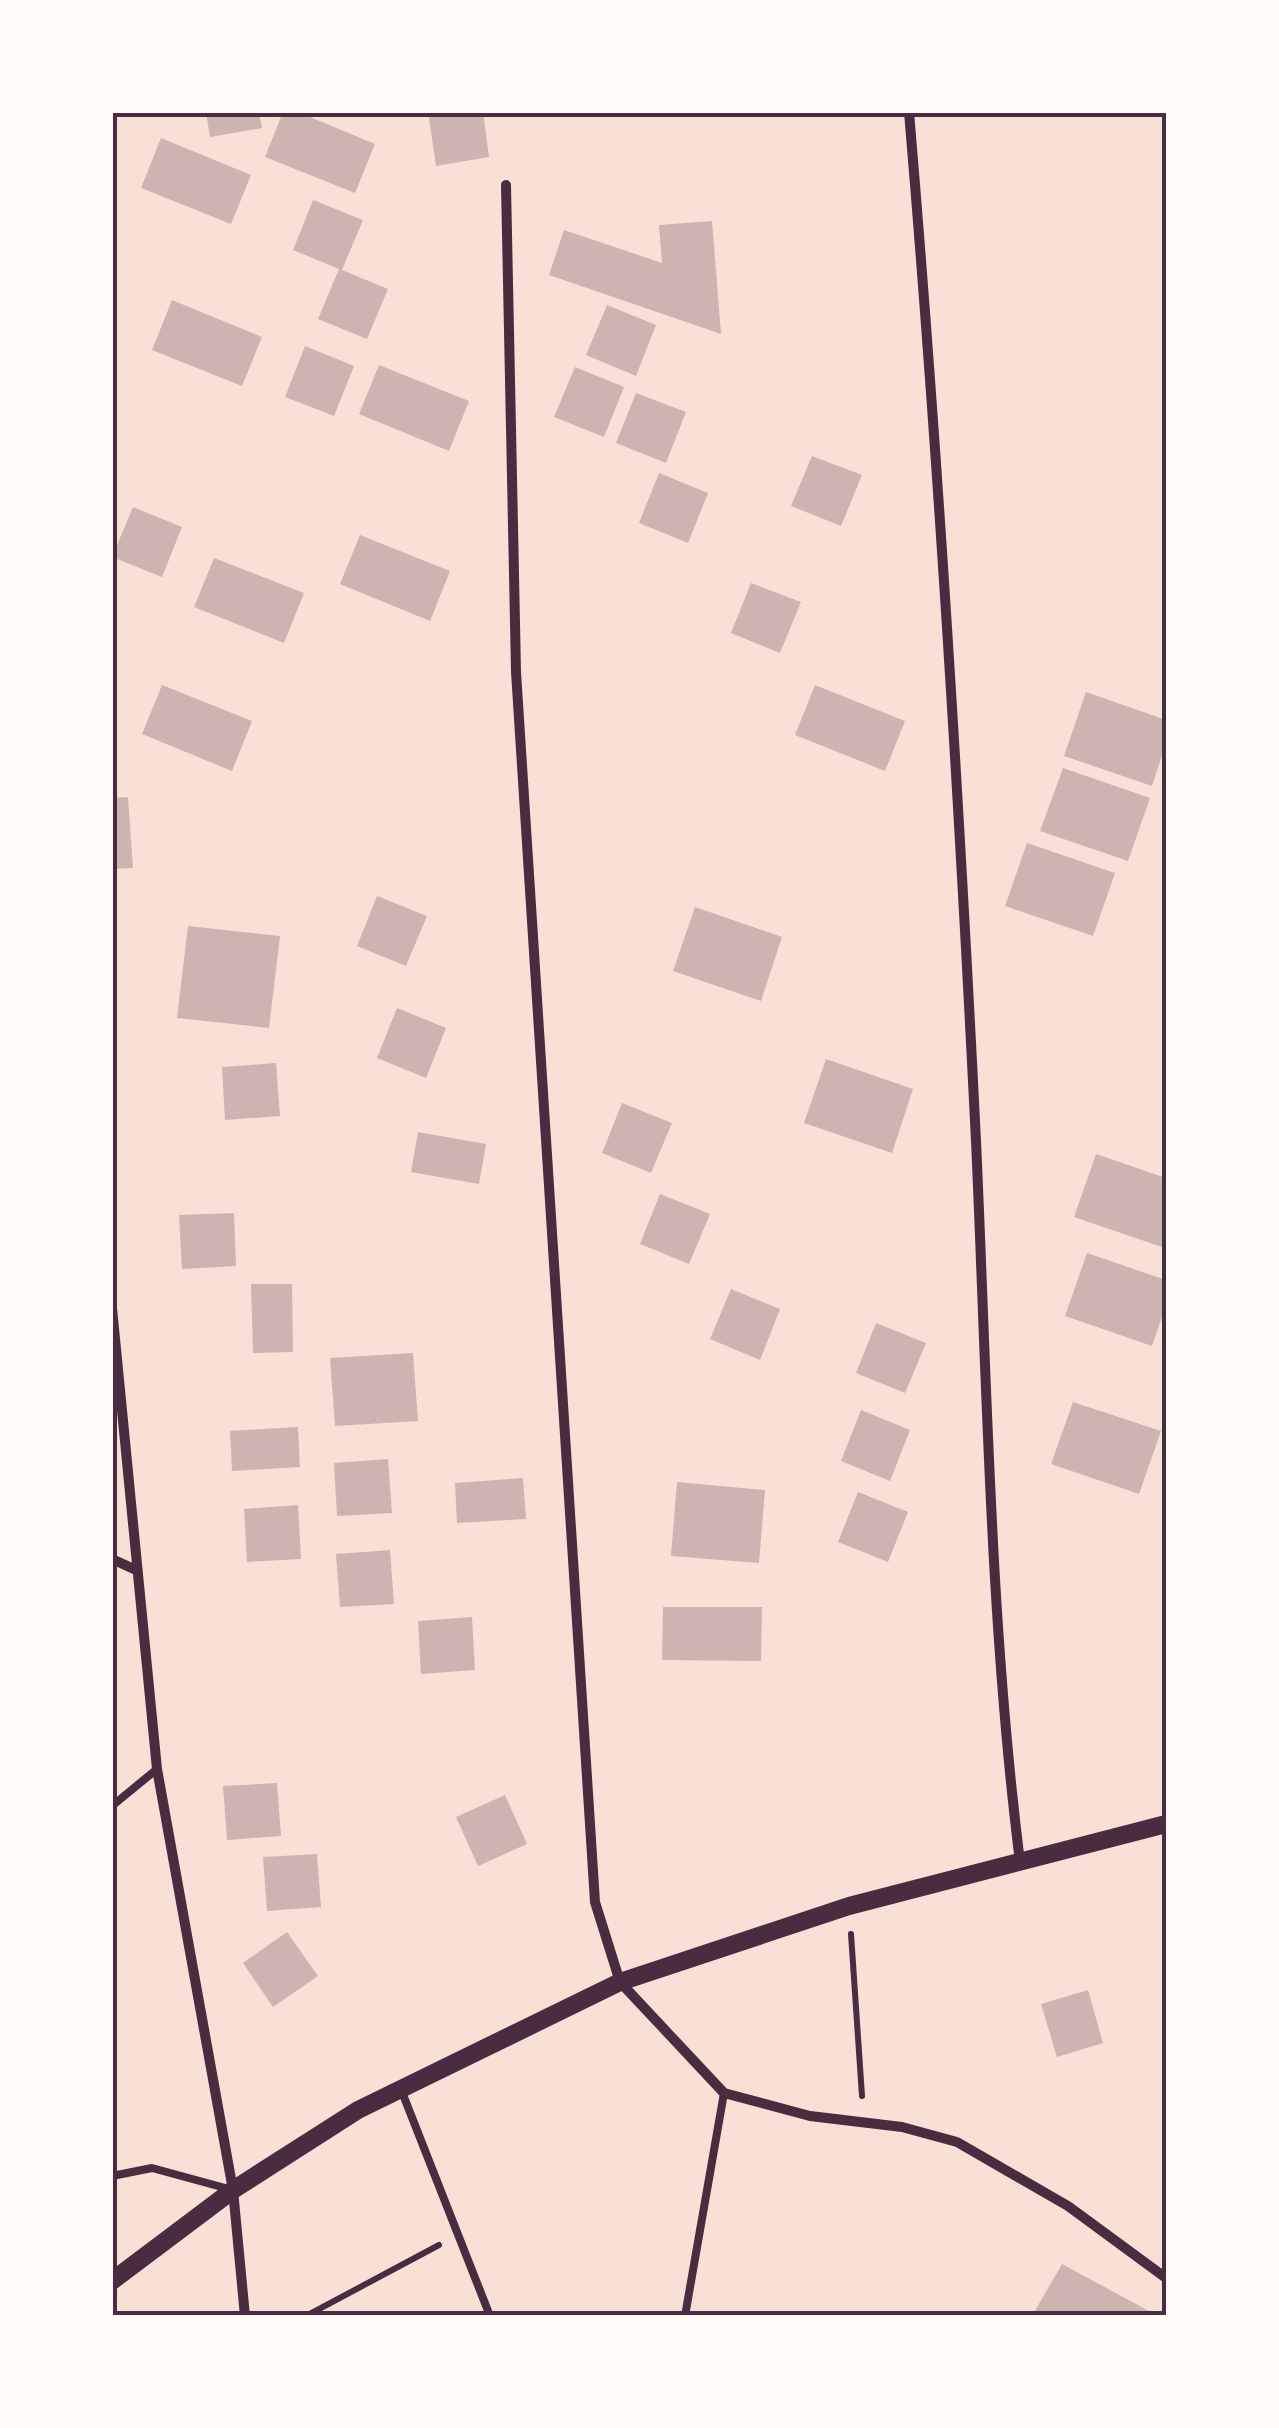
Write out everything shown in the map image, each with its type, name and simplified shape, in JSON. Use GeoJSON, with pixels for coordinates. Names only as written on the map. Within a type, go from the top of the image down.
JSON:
{"type":"FeatureCollection","features":[{"type":"Feature","properties":{"kind":"street"},"geometry":{"type":"LineString","coordinates":[[909,112],[933,394],[968,968],[1004,1729],[1020,1862]]}},
{"type":"Feature","properties":{"kind":"street"},"geometry":{"type":"LineString","coordinates":[[506,185],[516,672],[595,1902],[620,1982],[724,2092],[810,2116],[902,2127],[974,2151],[1068,2206],[1166,2278]]}},
{"type":"Feature","properties":{"kind":"street"},"geometry":{"type":"LineString","coordinates":[[112,1308],[157,1769],[233,2190],[245,2316]]}},
{"type":"Feature","properties":{"kind":"street"},"geometry":{"type":"LineString","coordinates":[[112,1559],[136,1570]]}},
{"type":"Feature","properties":{"kind":"street"},"geometry":{"type":"LineString","coordinates":[[112,2281],[233,2190],[400,2086],[620,1982],[848,1906],[1166,1824]]}},
{"type":"Feature","properties":{"kind":"lane"},"geometry":{"type":"LineString","coordinates":[[112,1806],[157,1769]]}},
{"type":"Feature","properties":{"kind":"lane"},"geometry":{"type":"LineString","coordinates":[[400,2086],[490,2316]]}},
{"type":"Feature","properties":{"kind":"lane"},"geometry":{"type":"LineString","coordinates":[[685,2316],[724,2092]]}},
{"type":"Feature","properties":{"kind":"lane"},"geometry":{"type":"LineString","coordinates":[[112,2176],[152,2168],[233,2190]]}},
{"type":"Feature","properties":{"kind":"path"},"geometry":{"type":"LineString","coordinates":[[848,1906],[864,2122]]}},
{"type":"Feature","properties":{"kind":"path"},"geometry":{"type":"LineString","coordinates":[[306,2316],[458,2236]]}},
{"type":"Feature","properties":{"kind":"building"},"geometry":{"type":"Polygon","coordinates":[[[206,112],[259,112],[262,128],[210,137],[206,112]]]}},
{"type":"Feature","properties":{"kind":"building"},"geometry":{"type":"Polygon","coordinates":[[[283,112],[298,112],[375,144],[355,193],[265,157],[283,112]]]}},
{"type":"Feature","properties":{"kind":"building"},"geometry":{"type":"Polygon","coordinates":[[[428,112],[483,112],[489,157],[436,166],[428,112]]]}},
{"type":"Feature","properties":{"kind":"building"},"geometry":{"type":"Polygon","coordinates":[[[161,138],[251,175],[231,224],[141,188],[161,138]]]}},
{"type":"Feature","properties":{"kind":"building"},"geometry":{"type":"Polygon","coordinates":[[[313,200],[363,220],[342,270],[388,289],[367,339],[318,319],[339,269],[293,250],[313,200]]]}},
{"type":"Feature","properties":{"kind":"building"},"geometry":{"type":"Polygon","coordinates":[[[712,221],[721,334],[549,275],[564,230],[662,263],[659,225],[712,221]]]}},
{"type":"Feature","properties":{"kind":"building"},"geometry":{"type":"Polygon","coordinates":[[[172,300],[262,337],[242,386],[152,350],[172,300]]]}},
{"type":"Feature","properties":{"kind":"building"},"geometry":{"type":"Polygon","coordinates":[[[607,305],[656,325],[636,376],[586,355],[607,305]]]}},
{"type":"Feature","properties":{"kind":"building"},"geometry":{"type":"Polygon","coordinates":[[[305,346],[354,366],[334,416],[285,397],[305,346]]]}},
{"type":"Feature","properties":{"kind":"building"},"geometry":{"type":"Polygon","coordinates":[[[379,365],[469,401],[449,451],[359,414],[379,365]]]}},
{"type":"Feature","properties":{"kind":"building"},"geometry":{"type":"Polygon","coordinates":[[[575,367],[624,387],[604,437],[554,417],[575,367]]]}},
{"type":"Feature","properties":{"kind":"building"},"geometry":{"type":"Polygon","coordinates":[[[636,393],[686,412],[666,463],[616,443],[636,393]]]}},
{"type":"Feature","properties":{"kind":"building"},"geometry":{"type":"Polygon","coordinates":[[[812,456],[862,475],[841,526],[791,506],[812,456]]]}},
{"type":"Feature","properties":{"kind":"building"},"geometry":{"type":"Polygon","coordinates":[[[659,473],[708,493],[688,543],[639,523],[659,473]]]}},
{"type":"Feature","properties":{"kind":"building"},"geometry":{"type":"Polygon","coordinates":[[[133,507],[182,527],[162,577],[112,557],[133,507]]]}},
{"type":"Feature","properties":{"kind":"building"},"geometry":{"type":"Polygon","coordinates":[[[360,535],[450,571],[430,621],[340,584],[360,535]]]}},
{"type":"Feature","properties":{"kind":"building"},"geometry":{"type":"Polygon","coordinates":[[[214,558],[304,593],[284,643],[194,607],[214,558]]]}},
{"type":"Feature","properties":{"kind":"building"},"geometry":{"type":"Polygon","coordinates":[[[751,583],[801,602],[780,653],[731,633],[751,583]]]}},
{"type":"Feature","properties":{"kind":"building"},"geometry":{"type":"Polygon","coordinates":[[[162,685],[252,721],[232,771],[142,734],[162,685]]]}},
{"type":"Feature","properties":{"kind":"building"},"geometry":{"type":"Polygon","coordinates":[[[815,685],[905,721],[885,771],[795,735],[815,685]]]}},
{"type":"Feature","properties":{"kind":"building"},"geometry":{"type":"Polygon","coordinates":[[[1086,692],[1166,720],[1166,743],[1152,786],[1064,756],[1086,692]]]}},
{"type":"Feature","properties":{"kind":"building"},"geometry":{"type":"Polygon","coordinates":[[[1063,768],[1150,798],[1128,861],[1040,831],[1063,768]]]}},
{"type":"Feature","properties":{"kind":"building"},"geometry":{"type":"Polygon","coordinates":[[[128,797],[133,868],[112,869],[112,798],[128,797]]]}},
{"type":"Feature","properties":{"kind":"building"},"geometry":{"type":"Polygon","coordinates":[[[1027,843],[1115,873],[1093,936],[1005,906],[1027,843]]]}},
{"type":"Feature","properties":{"kind":"building"},"geometry":{"type":"Polygon","coordinates":[[[377,896],[427,916],[406,966],[357,946],[377,896]]]}},
{"type":"Feature","properties":{"kind":"building"},"geometry":{"type":"Polygon","coordinates":[[[695,907],[782,937],[761,1001],[673,971],[695,907]]]}},
{"type":"Feature","properties":{"kind":"building"},"geometry":{"type":"Polygon","coordinates":[[[188,926],[280,936],[269,1028],[177,1018],[188,926]]]}},
{"type":"Feature","properties":{"kind":"building"},"geometry":{"type":"Polygon","coordinates":[[[397,1008],[446,1028],[426,1078],[377,1058],[397,1008]]]}},
{"type":"Feature","properties":{"kind":"building"},"geometry":{"type":"Polygon","coordinates":[[[826,1059],[913,1089],[892,1153],[804,1123],[826,1059]]]}},
{"type":"Feature","properties":{"kind":"building"},"geometry":{"type":"Polygon","coordinates":[[[276,1063],[280,1116],[225,1120],[222,1067],[276,1063]]]}},
{"type":"Feature","properties":{"kind":"building"},"geometry":{"type":"Polygon","coordinates":[[[622,1103],[672,1123],[651,1173],[602,1153],[622,1103]]]}},
{"type":"Feature","properties":{"kind":"building"},"geometry":{"type":"Polygon","coordinates":[[[418,1132],[486,1144],[479,1184],[411,1172],[418,1132]]]}},
{"type":"Feature","properties":{"kind":"building"},"geometry":{"type":"Polygon","coordinates":[[[1096,1154],[1166,1178],[1166,1233],[1162,1247],[1074,1217],[1096,1154]]]}},
{"type":"Feature","properties":{"kind":"building"},"geometry":{"type":"Polygon","coordinates":[[[660,1194],[710,1214],[689,1264],[640,1244],[660,1194]]]}},
{"type":"Feature","properties":{"kind":"building"},"geometry":{"type":"Polygon","coordinates":[[[234,1213],[236,1266],[182,1269],[179,1215],[234,1213]]]}},
{"type":"Feature","properties":{"kind":"building"},"geometry":{"type":"Polygon","coordinates":[[[1087,1253],[1166,1280],[1166,1305],[1152,1346],[1065,1316],[1087,1253]]]}},
{"type":"Feature","properties":{"kind":"building"},"geometry":{"type":"Polygon","coordinates":[[[251,1284],[292,1284],[293,1352],[253,1353],[251,1284]]]}},
{"type":"Feature","properties":{"kind":"building"},"geometry":{"type":"Polygon","coordinates":[[[731,1289],[780,1309],[760,1360],[710,1339],[731,1289]]]}},
{"type":"Feature","properties":{"kind":"building"},"geometry":{"type":"Polygon","coordinates":[[[876,1323],[926,1343],[905,1393],[856,1373],[876,1323]]]}},
{"type":"Feature","properties":{"kind":"building"},"geometry":{"type":"Polygon","coordinates":[[[413,1353],[418,1421],[335,1426],[330,1358],[413,1353]]]}},
{"type":"Feature","properties":{"kind":"building"},"geometry":{"type":"Polygon","coordinates":[[[1073,1402],[1161,1431],[1139,1494],[1051,1464],[1073,1402]]]}},
{"type":"Feature","properties":{"kind":"building"},"geometry":{"type":"Polygon","coordinates":[[[861,1410],[910,1430],[890,1481],[841,1461],[861,1410]]]}},
{"type":"Feature","properties":{"kind":"building"},"geometry":{"type":"Polygon","coordinates":[[[298,1427],[300,1467],[232,1471],[230,1431],[298,1427]]]}},
{"type":"Feature","properties":{"kind":"building"},"geometry":{"type":"Polygon","coordinates":[[[388,1459],[392,1513],[337,1516],[334,1463],[388,1459]]]}},
{"type":"Feature","properties":{"kind":"building"},"geometry":{"type":"Polygon","coordinates":[[[523,1478],[526,1519],[457,1523],[455,1483],[523,1478]]]}},
{"type":"Feature","properties":{"kind":"building"},"geometry":{"type":"Polygon","coordinates":[[[677,1482],[765,1490],[759,1563],[671,1556],[677,1482]]]}},
{"type":"Feature","properties":{"kind":"building"},"geometry":{"type":"Polygon","coordinates":[[[858,1492],[908,1512],[888,1562],[838,1542],[858,1492]]]}},
{"type":"Feature","properties":{"kind":"building"},"geometry":{"type":"Polygon","coordinates":[[[298,1505],[301,1559],[247,1562],[244,1509],[298,1505]]]}},
{"type":"Feature","properties":{"kind":"building"},"geometry":{"type":"Polygon","coordinates":[[[390,1550],[394,1604],[340,1607],[336,1554],[390,1550]]]}},
{"type":"Feature","properties":{"kind":"building"},"geometry":{"type":"Polygon","coordinates":[[[663,1607],[762,1607],[761,1661],[662,1660],[663,1607]]]}},
{"type":"Feature","properties":{"kind":"building"},"geometry":{"type":"Polygon","coordinates":[[[472,1617],[475,1670],[421,1674],[418,1621],[472,1617]]]}},
{"type":"Feature","properties":{"kind":"building"},"geometry":{"type":"Polygon","coordinates":[[[277,1783],[281,1836],[227,1840],[223,1786],[277,1783]]]}},
{"type":"Feature","properties":{"kind":"building"},"geometry":{"type":"Polygon","coordinates":[[[505,1795],[527,1844],[478,1866],[456,1817],[505,1795]]]}},
{"type":"Feature","properties":{"kind":"building"},"geometry":{"type":"Polygon","coordinates":[[[317,1854],[321,1907],[267,1911],[263,1857],[317,1854]]]}},
{"type":"Feature","properties":{"kind":"building"},"geometry":{"type":"Polygon","coordinates":[[[287,1932],[318,1976],[273,2007],[243,1963],[287,1932]]]}},
{"type":"Feature","properties":{"kind":"building"},"geometry":{"type":"Polygon","coordinates":[[[1088,1990],[1103,2043],[1057,2057],[1041,2004],[1088,1990]]]}},
{"type":"Feature","properties":{"kind":"building"},"geometry":{"type":"Polygon","coordinates":[[[1062,2264],[1149,2311],[1147,2316],[1032,2316],[1062,2264]]]}}]}
